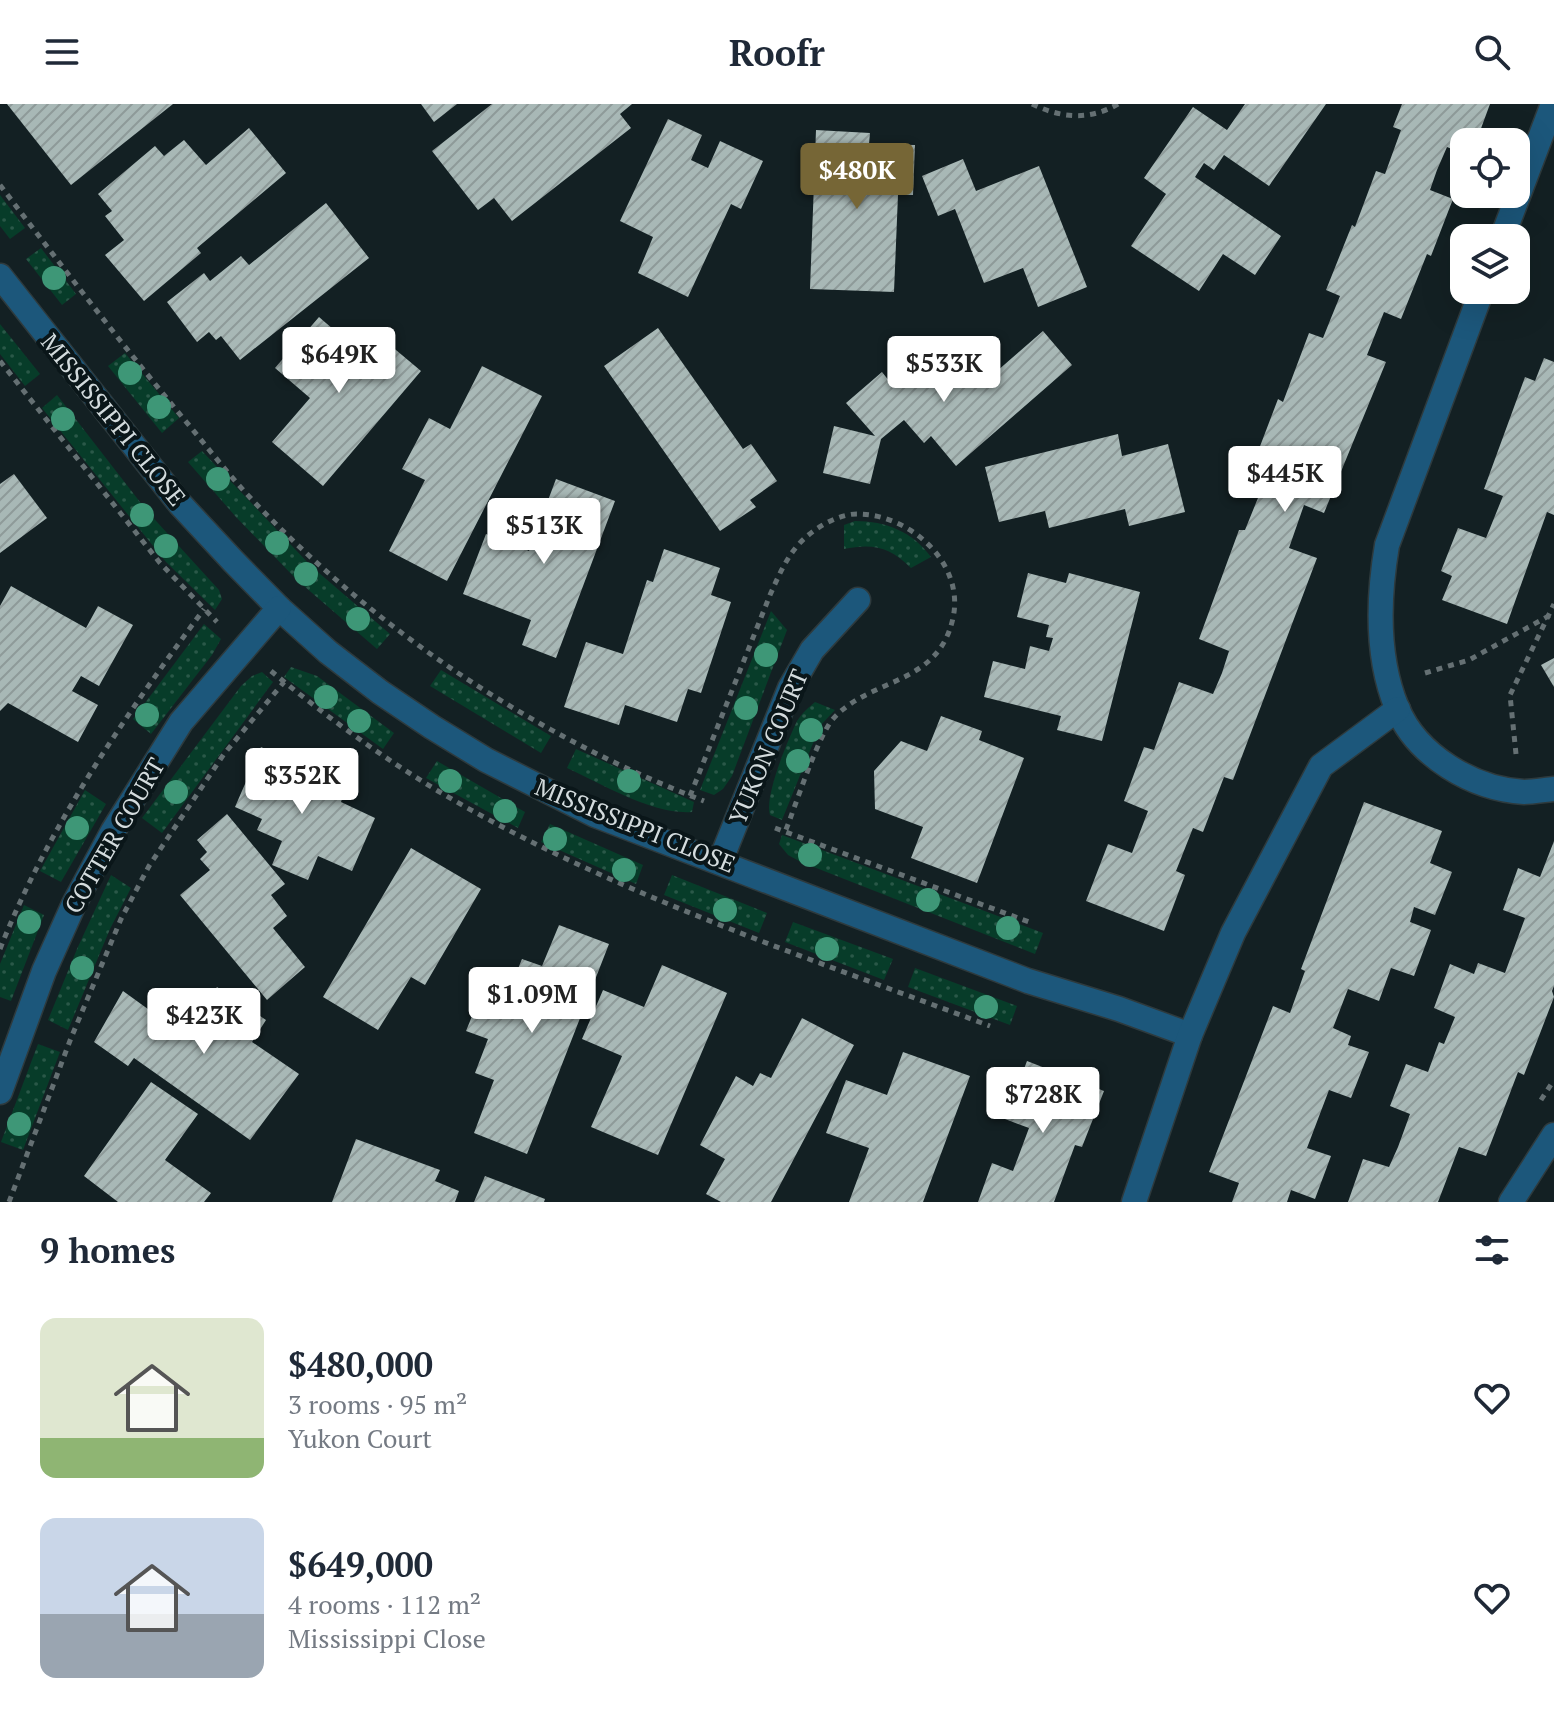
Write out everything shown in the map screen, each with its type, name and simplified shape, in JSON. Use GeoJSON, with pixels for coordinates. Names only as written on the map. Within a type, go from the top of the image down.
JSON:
{"type":"FeatureCollection","features":[{"type":"Feature","properties":{"kind":"street"},"geometry":{"type":"LineString","coordinates":[[1508,224],[1547,138],[1553,104]]}},
{"type":"Feature","properties":{"kind":"street","name":"MISSISSIPPI CLOSE"},"geometry":{"type":"LineString","coordinates":[[0,276],[180,504],[279,608],[380,692],[486,760],[595,815],[1028,981],[1190,1035]]}},
{"type":"Feature","properties":{"kind":"street"},"geometry":{"type":"LineString","coordinates":[[1477,304],[1387,545],[1380,590],[1381,631],[1398,709],[1420,743],[1457,772],[1489,785],[1524,792],[1554,789]]}},
{"type":"Feature","properties":{"kind":"street","name":"YUKON COURT"},"geometry":{"type":"LineString","coordinates":[[720,862],[790,688],[812,650],[858,600]]}},
{"type":"Feature","properties":{"kind":"street","name":"COTTER COURT"},"geometry":{"type":"LineString","coordinates":[[0,1092],[44,971],[74,904],[113,831],[181,722],[279,608]]}},
{"type":"Feature","properties":{"kind":"street"},"geometry":{"type":"LineString","coordinates":[[1134,1202],[1190,1035],[1233,933],[1321,766],[1398,709]]}},
{"type":"Feature","properties":{"kind":"street"},"geometry":{"type":"LineString","coordinates":[[1511,1202],[1554,1135]]}},
{"type":"Feature","properties":{"kind":"path"},"geometry":{"type":"LineString","coordinates":[[1032,104],[1075,117],[1095,115],[1118,104]]}},
{"type":"Feature","properties":{"kind":"path"},"geometry":{"type":"LineString","coordinates":[[0,185],[140,367],[236,482],[315,560],[437,661],[567,740],[624,768],[709,803]]}},
{"type":"Feature","properties":{"kind":"path"},"geometry":{"type":"LineString","coordinates":[[0,361],[160,563],[204,609],[138,698],[90,773],[27,886],[0,949]]}},
{"type":"Feature","properties":{"kind":"path"},"geometry":{"type":"LineString","coordinates":[[1525,760],[1514,759],[1510,695],[1554,604]]}},
{"type":"Feature","properties":{"kind":"path"},"geometry":{"type":"LineString","coordinates":[[1416,675],[1469,660],[1554,613]]}},
{"type":"Feature","properties":{"kind":"path"},"geometry":{"type":"LineString","coordinates":[[9,1202],[71,1038],[121,919],[149,866],[224,754],[284,682],[366,743],[438,791],[559,855],[630,888],[755,938],[990,1026]]}},
{"type":"Feature","properties":{"kind":"path"},"geometry":{"type":"LineString","coordinates":[[785,832],[1029,922]]}},
{"type":"Feature","properties":{"kind":"green space"},"geometry":{"type":"Polygon","coordinates":[[[0,195],[25,228],[10,239],[0,226],[0,195]]]}},
{"type":"Feature","properties":{"kind":"green space"},"geometry":{"type":"Polygon","coordinates":[[[41,248],[76,294],[62,305],[26,259],[41,248]]]}},
{"type":"Feature","properties":{"kind":"green space"},"geometry":{"type":"Polygon","coordinates":[[[0,324],[40,374],[25,386],[0,354],[0,324]]]}},
{"type":"Feature","properties":{"kind":"green space"},"geometry":{"type":"Polygon","coordinates":[[[125,353],[179,418],[162,433],[108,366],[125,353]]]}},
{"type":"Feature","properties":{"kind":"green space"},"geometry":{"type":"Polygon","coordinates":[[[57,395],[147,511],[219,590],[222,599],[215,610],[166,562],[42,408],[57,395]]]}},
{"type":"Feature","properties":{"kind":"green space"},"geometry":{"type":"Polygon","coordinates":[[[202,451],[311,566],[390,634],[377,649],[297,580],[236,517],[188,462],[202,451]]]}},
{"type":"Feature","properties":{"kind":"green space"},"geometry":{"type":"Polygon","coordinates":[[[855,521],[877,523],[898,530],[916,541],[931,557],[911,568],[896,555],[880,548],[864,546],[844,549],[844,525],[855,521]]]}},
{"type":"Feature","properties":{"kind":"green space"},"geometry":{"type":"Polygon","coordinates":[[[771,611],[787,630],[732,776],[723,789],[714,795],[700,790],[771,611]]]}},
{"type":"Feature","properties":{"kind":"green space"},"geometry":{"type":"Polygon","coordinates":[[[204,624],[221,639],[151,734],[133,719],[204,624]]]}},
{"type":"Feature","properties":{"kind":"green space"},"geometry":{"type":"Polygon","coordinates":[[[291,667],[317,676],[394,733],[383,749],[284,677],[291,667]]]}},
{"type":"Feature","properties":{"kind":"green space"},"geometry":{"type":"Polygon","coordinates":[[[441,670],[551,736],[541,753],[430,686],[441,670]]]}},
{"type":"Feature","properties":{"kind":"green space"},"geometry":{"type":"Polygon","coordinates":[[[262,672],[273,682],[162,833],[142,818],[241,686],[262,672]]]}},
{"type":"Feature","properties":{"kind":"green space"},"geometry":{"type":"Polygon","coordinates":[[[815,702],[835,710],[820,726],[782,820],[770,815],[770,795],[797,721],[815,702]]]}},
{"type":"Feature","properties":{"kind":"green space"},"geometry":{"type":"Polygon","coordinates":[[[576,749],[694,802],[692,812],[677,812],[645,804],[567,768],[576,749]]]}},
{"type":"Feature","properties":{"kind":"green space"},"geometry":{"type":"Polygon","coordinates":[[[437,761],[525,812],[518,828],[426,778],[437,761]]]}},
{"type":"Feature","properties":{"kind":"green space"},"geometry":{"type":"Polygon","coordinates":[[[85,790],[106,804],[61,882],[40,871],[85,790]]]}},
{"type":"Feature","properties":{"kind":"green space"},"geometry":{"type":"Polygon","coordinates":[[[550,824],[643,865],[636,884],[541,842],[550,824]]]}},
{"type":"Feature","properties":{"kind":"green space"},"geometry":{"type":"Polygon","coordinates":[[[782,835],[1043,933],[1035,954],[801,862],[788,855],[779,844],[782,835]]]}},
{"type":"Feature","properties":{"kind":"green space"},"geometry":{"type":"Polygon","coordinates":[[[111,875],[131,888],[110,929],[68,1030],[48,1020],[111,875]]]}},
{"type":"Feature","properties":{"kind":"green space"},"geometry":{"type":"Polygon","coordinates":[[[672,875],[767,913],[759,933],[664,895],[672,875]]]}},
{"type":"Feature","properties":{"kind":"green space"},"geometry":{"type":"Polygon","coordinates":[[[24,905],[44,915],[11,1001],[0,997],[0,964],[24,905]]]}},
{"type":"Feature","properties":{"kind":"green space"},"geometry":{"type":"Polygon","coordinates":[[[793,922],[893,959],[884,980],[785,942],[793,922]]]}},
{"type":"Feature","properties":{"kind":"green space"},"geometry":{"type":"Polygon","coordinates":[[[915,968],[1017,1006],[1010,1025],[908,987],[915,968]]]}},
{"type":"Feature","properties":{"kind":"green space"},"geometry":{"type":"Polygon","coordinates":[[[38,1044],[60,1052],[23,1150],[1,1142],[38,1044]]]}},
{"type":"Feature","properties":{"kind":"building"},"geometry":{"type":"Polygon","coordinates":[[[7,104],[173,104],[71,185],[7,104]]]}},
{"type":"Feature","properties":{"kind":"building"},"geometry":{"type":"Polygon","coordinates":[[[421,104],[457,104],[434,122],[421,104]]]}},
{"type":"Feature","properties":{"kind":"building"},"geometry":{"type":"Polygon","coordinates":[[[492,104],[632,104],[620,114],[631,128],[512,221],[494,198],[478,210],[432,151],[492,104]]]}},
{"type":"Feature","properties":{"kind":"building"},"geometry":{"type":"Polygon","coordinates":[[[1245,104],[1326,104],[1269,186],[1224,155],[1214,170],[1204,163],[1195,177],[1281,236],[1255,275],[1223,254],[1199,291],[1131,246],[1166,194],[1144,178],[1193,107],[1227,130],[1245,104]]]}},
{"type":"Feature","properties":{"kind":"building"},"geometry":{"type":"Polygon","coordinates":[[[1402,104],[1490,104],[1481,128],[1450,128],[1450,148],[1447,147],[1430,190],[1450,198],[1450,207],[1401,319],[1384,312],[1367,355],[1386,362],[1324,513],[1304,505],[1289,548],[1317,558],[1233,780],[1224,777],[1203,832],[1193,828],[1176,871],[1185,875],[1164,931],[1086,901],[1108,844],[1132,853],[1148,811],[1124,801],[1144,747],[1154,750],[1179,682],[1213,694],[1222,673],[1229,651],[1199,639],[1239,530],[1245,530],[1262,488],[1246,483],[1278,399],[1283,402],[1309,333],[1323,338],[1340,296],[1326,290],[1376,171],[1385,174],[1401,130],[1393,127],[1402,104]]]}},
{"type":"Feature","properties":{"kind":"building"},"geometry":{"type":"Polygon","coordinates":[[[668,119],[702,135],[691,160],[708,168],[720,141],[763,161],[741,209],[731,204],[688,297],[638,273],[653,237],[620,221],[668,119]]]}},
{"type":"Feature","properties":{"kind":"building"},"geometry":{"type":"Polygon","coordinates":[[[249,128],[286,173],[197,248],[201,253],[144,301],[105,255],[124,240],[105,216],[112,211],[98,194],[155,146],[164,156],[184,140],[206,165],[249,128]]]}},
{"type":"Feature","properties":{"kind":"building"},"geometry":{"type":"Polygon","coordinates":[[[816,130],[870,133],[869,144],[915,145],[913,195],[898,195],[894,292],[810,289],[816,130]]]}},
{"type":"Feature","properties":{"kind":"building"},"geometry":{"type":"Polygon","coordinates":[[[963,159],[976,191],[1039,166],[1087,287],[1038,307],[1023,268],[984,283],[955,209],[938,216],[922,176],[963,159]]]}},
{"type":"Feature","properties":{"kind":"building"},"geometry":{"type":"Polygon","coordinates":[[[326,203],[369,258],[240,360],[221,336],[216,340],[209,332],[197,342],[167,302],[204,273],[210,281],[241,256],[249,265],[326,203]]]}},
{"type":"Feature","properties":{"kind":"building"},"geometry":{"type":"Polygon","coordinates":[[[319,317],[355,348],[371,329],[421,371],[323,486],[272,442],[310,398],[275,368],[319,317]]]}},
{"type":"Feature","properties":{"kind":"building"},"geometry":{"type":"Polygon","coordinates":[[[658,328],[743,449],[751,444],[777,481],[750,500],[756,507],[720,531],[604,366],[658,328]]]}},
{"type":"Feature","properties":{"kind":"building"},"geometry":{"type":"Polygon","coordinates":[[[1043,331],[1072,365],[956,466],[931,436],[924,443],[904,420],[881,439],[870,484],[823,473],[834,426],[875,436],[846,403],[882,372],[894,387],[953,336],[989,378],[1043,331]]]}},
{"type":"Feature","properties":{"kind":"building"},"geometry":{"type":"Polygon","coordinates":[[[1544,358],[1554,362],[1554,515],[1547,512],[1507,624],[1442,600],[1452,576],[1441,571],[1458,528],[1486,538],[1503,496],[1484,489],[1525,377],[1535,381],[1544,358]]]}},
{"type":"Feature","properties":{"kind":"building"},"geometry":{"type":"Polygon","coordinates":[[[482,366],[542,396],[447,581],[389,551],[425,480],[402,469],[429,418],[450,429],[482,366]]]}},
{"type":"Feature","properties":{"kind":"building"},"geometry":{"type":"Polygon","coordinates":[[[1118,434],[1122,456],[1168,444],[1185,512],[1129,526],[1125,509],[1049,528],[1045,511],[999,522],[985,467],[1118,434]]]}},
{"type":"Feature","properties":{"kind":"building"},"geometry":{"type":"Polygon","coordinates":[[[14,474],[47,518],[0,553],[0,484],[14,474]]]}},
{"type":"Feature","properties":{"kind":"building"},"geometry":{"type":"Polygon","coordinates":[[[556,479],[615,501],[556,658],[522,645],[531,620],[463,594],[486,534],[529,551],[556,479]]]}},
{"type":"Feature","properties":{"kind":"building"},"geometry":{"type":"Polygon","coordinates":[[[664,549],[720,568],[711,595],[731,602],[701,693],[688,689],[677,722],[625,705],[619,725],[564,707],[586,642],[623,654],[647,580],[653,582],[664,549]]]}},
{"type":"Feature","properties":{"kind":"building"},"geometry":{"type":"Polygon","coordinates":[[[1028,573],[1066,583],[1069,573],[1140,592],[1102,741],[1057,730],[1061,716],[984,697],[993,661],[1025,669],[1030,646],[1049,651],[1053,638],[1046,637],[1049,625],[1017,617],[1028,573]]]}},
{"type":"Feature","properties":{"kind":"building"},"geometry":{"type":"Polygon","coordinates":[[[11,586],[86,628],[98,606],[133,625],[99,686],[81,676],[72,691],[98,705],[78,742],[8,703],[0,711],[0,606],[11,586]]]}},
{"type":"Feature","properties":{"kind":"building"},"geometry":{"type":"Polygon","coordinates":[[[1554,658],[1554,687],[1541,665],[1554,658]]]}},
{"type":"Feature","properties":{"kind":"building"},"geometry":{"type":"Polygon","coordinates":[[[941,716],[982,731],[979,740],[1024,758],[977,883],[911,858],[923,827],[875,809],[874,771],[901,741],[927,751],[941,716]]]}},
{"type":"Feature","properties":{"kind":"building"},"geometry":{"type":"Polygon","coordinates":[[[261,747],[294,762],[291,769],[324,783],[322,787],[343,796],[341,802],[375,818],[352,871],[318,856],[308,880],[272,865],[282,841],[257,830],[262,819],[235,807],[261,747]]]}},
{"type":"Feature","properties":{"kind":"building"},"geometry":{"type":"Polygon","coordinates":[[[1364,802],[1442,831],[1430,863],[1452,872],[1435,915],[1414,907],[1410,922],[1431,930],[1414,976],[1391,968],[1379,1001],[1348,989],[1333,1028],[1351,1036],[1348,1045],[1369,1052],[1351,1098],[1329,1090],[1307,1148],[1331,1156],[1315,1199],[1291,1190],[1287,1202],[1232,1202],[1239,1183],[1209,1172],[1273,1006],[1290,1013],[1305,971],[1301,969],[1364,802]]]}},
{"type":"Feature","properties":{"kind":"building"},"geometry":{"type":"Polygon","coordinates":[[[227,814],[285,884],[271,895],[287,916],[273,928],[305,967],[267,1000],[180,895],[210,870],[200,859],[207,852],[197,840],[227,814]]]}},
{"type":"Feature","properties":{"kind":"building"},"geometry":{"type":"Polygon","coordinates":[[[1554,841],[1554,997],[1524,1075],[1518,1072],[1486,1156],[1459,1147],[1438,1202],[1348,1202],[1363,1159],[1389,1167],[1398,1147],[1410,1114],[1390,1106],[1406,1064],[1428,1072],[1439,1042],[1444,1044],[1455,1017],[1434,1008],[1450,964],[1474,974],[1478,963],[1505,973],[1525,918],[1503,910],[1518,868],[1540,877],[1554,841]]]}},
{"type":"Feature","properties":{"kind":"building"},"geometry":{"type":"Polygon","coordinates":[[[411,848],[481,889],[425,985],[411,977],[378,1030],[323,997],[411,848]]]}},
{"type":"Feature","properties":{"kind":"building"},"geometry":{"type":"Polygon","coordinates":[[[559,925],[609,944],[527,1154],[474,1133],[494,1080],[475,1073],[488,1039],[466,1031],[485,984],[508,993],[522,959],[542,966],[559,925]]]}},
{"type":"Feature","properties":{"kind":"building"},"geometry":{"type":"Polygon","coordinates":[[[662,965],[727,993],[658,1155],[591,1127],[622,1056],[582,1039],[603,990],[644,1007],[662,965]]]}},
{"type":"Feature","properties":{"kind":"building"},"geometry":{"type":"Polygon","coordinates":[[[217,987],[266,1020],[252,1042],[299,1074],[250,1140],[134,1058],[128,1066],[94,1042],[123,991],[159,1017],[167,1007],[190,1023],[217,987]]]}},
{"type":"Feature","properties":{"kind":"building"},"geometry":{"type":"Polygon","coordinates":[[[802,1018],[854,1045],[771,1202],[721,1202],[706,1194],[725,1159],[700,1145],[736,1076],[753,1086],[760,1073],[771,1078],[802,1018]]]}},
{"type":"Feature","properties":{"kind":"building"},"geometry":{"type":"Polygon","coordinates":[[[903,1052],[970,1076],[923,1202],[849,1202],[869,1148],[826,1133],[846,1080],[887,1095],[903,1052]]]}},
{"type":"Feature","properties":{"kind":"building"},"geometry":{"type":"Polygon","coordinates":[[[1027,1061],[1104,1091],[1082,1147],[1075,1145],[1054,1202],[978,1202],[992,1163],[1013,1171],[1029,1128],[1005,1119],[1027,1061]]]}},
{"type":"Feature","properties":{"kind":"building"},"geometry":{"type":"Polygon","coordinates":[[[151,1082],[198,1114],[165,1160],[211,1193],[204,1202],[118,1202],[84,1176],[151,1082]]]}},
{"type":"Feature","properties":{"kind":"building"},"geometry":{"type":"Polygon","coordinates":[[[356,1139],[440,1170],[435,1181],[459,1191],[455,1202],[332,1202],[356,1139]]]}},
{"type":"Feature","properties":{"kind":"building"},"geometry":{"type":"Polygon","coordinates":[[[485,1176],[545,1199],[544,1202],[474,1202],[485,1176]]]}}]}
